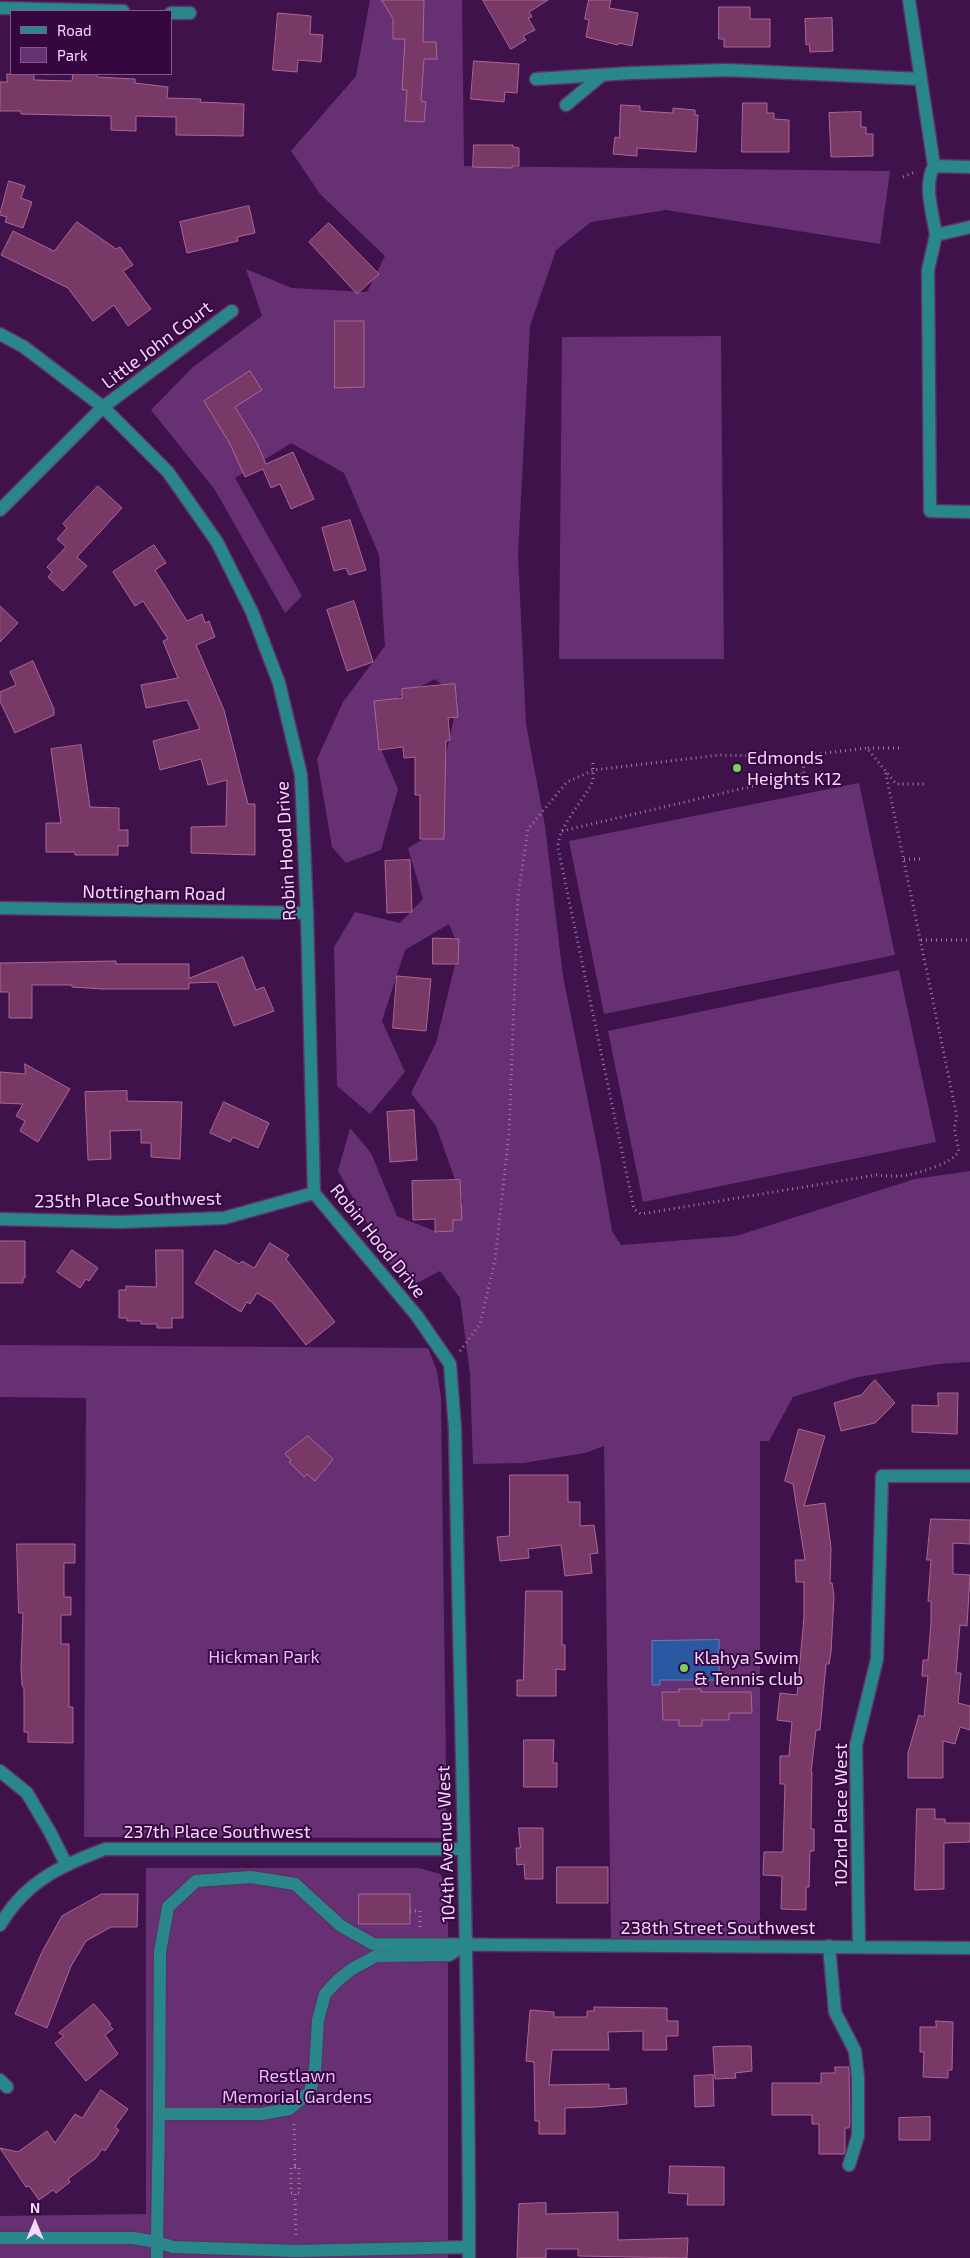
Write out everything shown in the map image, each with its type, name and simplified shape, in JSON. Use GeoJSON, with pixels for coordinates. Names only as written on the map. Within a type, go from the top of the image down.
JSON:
{"type":"FeatureCollection","features":[{"type":"Feature","properties":{"kind":"street"},"geometry":{"type":"LineString","coordinates":[[909,0],[934,166],[929,174],[930,197],[936,235],[928,270],[930,511],[970,512]]}},
{"type":"Feature","properties":{"kind":"street"},"geometry":{"type":"LineString","coordinates":[[0,8],[82,10]]}},
{"type":"Feature","properties":{"kind":"street"},"geometry":{"type":"LineString","coordinates":[[172,13],[190,13]]}},
{"type":"Feature","properties":{"kind":"street"},"geometry":{"type":"LineString","coordinates":[[536,79],[727,70],[921,79]]}},
{"type":"Feature","properties":{"kind":"street"},"geometry":{"type":"LineString","coordinates":[[566,105],[602,75]]}},
{"type":"Feature","properties":{"kind":"street"},"geometry":{"type":"LineString","coordinates":[[934,166],[970,167]]}},
{"type":"Feature","properties":{"kind":"street"},"geometry":{"type":"LineString","coordinates":[[936,235],[970,227]]}},
{"type":"Feature","properties":{"kind":"street","name":"Little John Court"},"geometry":{"type":"LineString","coordinates":[[0,510],[103,407],[232,311]]}},
{"type":"Feature","properties":{"kind":"street","name":"Robin Hood Drive"},"geometry":{"type":"LineString","coordinates":[[0,334],[24,347],[103,407],[168,472],[217,542],[252,612],[279,683],[301,776],[307,913],[314,1193],[417,1316],[450,1364]]}},
{"type":"Feature","properties":{"kind":"street","name":"Nottingham Road"},"geometry":{"type":"LineString","coordinates":[[0,908],[307,913]]}},
{"type":"Feature","properties":{"kind":"street","name":"235th Place Southwest"},"geometry":{"type":"LineString","coordinates":[[0,1219],[120,1222],[224,1218],[314,1193]]}},
{"type":"Feature","properties":{"kind":"street","name":"104th Avenue West"},"geometry":{"type":"LineString","coordinates":[[450,1364],[455,1429],[462,1849],[466,1944],[469,2253]]}},
{"type":"Feature","properties":{"kind":"street","name":"102nd Place West"},"geometry":{"type":"LineString","coordinates":[[859,1946],[856,1745],[877,1659],[882,1476],[970,1476]]}},
{"type":"Feature","properties":{"kind":"street"},"geometry":{"type":"LineString","coordinates":[[0,1771],[27,1793],[66,1864]]}},
{"type":"Feature","properties":{"kind":"street","name":"237th Place Southwest"},"geometry":{"type":"LineString","coordinates":[[0,1925],[8,1912],[34,1883],[66,1864],[105,1849],[462,1849]]}},
{"type":"Feature","properties":{"kind":"street","name":"238th Street Southwest"},"geometry":{"type":"LineString","coordinates":[[158,2258],[160,1952],[168,1907],[196,1880],[251,1877],[295,1884],[341,1926],[373,1944],[970,1948]]}},
{"type":"Feature","properties":{"kind":"street"},"geometry":{"type":"LineString","coordinates":[[159,2114],[261,2114],[289,2109],[310,2092],[316,2070],[318,2020],[325,1994],[338,1980],[352,1969],[376,1956],[449,1955],[466,1944]]}},
{"type":"Feature","properties":{"kind":"street"},"geometry":{"type":"LineString","coordinates":[[829,1946],[835,2012],[855,2052],[858,2078],[858,2136],[849,2165]]}},
{"type":"Feature","properties":{"kind":"street"},"geometry":{"type":"LineString","coordinates":[[0,2238],[133,2238],[173,2247],[296,2251],[469,2253]]}},
{"type":"Feature","properties":{"kind":"path"},"geometry":{"type":"LineString","coordinates":[[867,748],[896,784],[926,784]]}},
{"type":"Feature","properties":{"kind":"path"},"geometry":{"type":"LineString","coordinates":[[450,1364],[480,1324],[495,1260],[509,1134],[518,896],[528,829],[567,782],[594,770],[720,755],[803,756],[867,748],[902,748]]}},
{"type":"Feature","properties":{"kind":"path"},"geometry":{"type":"LineString","coordinates":[[562,831],[804,774],[803,756]]}},
{"type":"Feature","properties":{"kind":"path"},"geometry":{"type":"LineString","coordinates":[[593,763],[594,770],[591,785],[562,831],[558,840],[558,848],[634,1208],[641,1214],[876,1175],[893,1177],[917,1174],[954,1158],[959,1151],[954,1128],[957,1117],[885,770]]}},
{"type":"Feature","properties":{"kind":"path"},"geometry":{"type":"LineString","coordinates":[[904,859],[920,860]]}},
{"type":"Feature","properties":{"kind":"path"},"geometry":{"type":"LineString","coordinates":[[921,940],[970,940]]}},
{"type":"Feature","properties":{"kind":"path"},"geometry":{"type":"LineString","coordinates":[[410,1911],[420,1911],[420,1927],[410,1926]]}},
{"type":"Feature","properties":{"kind":"path"},"geometry":{"type":"LineString","coordinates":[[294,2105],[295,2166]]}},
{"type":"Feature","properties":{"kind":"path"},"geometry":{"type":"LineString","coordinates":[[290,2166],[295,2166],[299,2166],[299,2193],[290,2193],[290,2166]]}},
{"type":"Feature","properties":{"kind":"path"},"geometry":{"type":"LineString","coordinates":[[295,2193],[296,2251]]}},
{"type":"Feature","properties":{"kind":"green space"},"geometry":{"type":"Polygon","coordinates":[[[370,0],[462,0],[464,166],[890,171],[880,244],[666,210],[591,222],[556,250],[530,326],[518,555],[526,724],[545,826],[563,976],[612,1231],[621,1245],[736,1236],[915,1179],[970,1171],[970,1362],[939,1364],[858,1377],[793,1397],[769,1441],[760,1441],[760,1945],[611,1945],[604,1446],[585,1453],[523,1463],[473,1464],[470,1374],[460,1298],[440,1271],[417,1283],[391,1266],[338,1171],[350,1128],[371,1153],[397,1216],[440,1233],[463,1202],[436,1126],[411,1093],[436,1043],[459,948],[449,924],[405,950],[382,1021],[405,1072],[370,1114],[337,1086],[334,947],[355,912],[400,923],[423,899],[408,848],[441,829],[443,769],[458,699],[435,679],[393,700],[381,749],[398,789],[381,850],[346,863],[332,847],[317,759],[343,702],[385,646],[379,555],[344,473],[291,443],[235,478],[302,596],[285,613],[215,490],[151,410],[193,367],[262,316],[246,269],[292,288],[367,292],[385,256],[320,194],[291,151],[356,76],[370,0]]]}},
{"type":"Feature","properties":{"kind":"green space"},"geometry":{"type":"Polygon","coordinates":[[[721,336],[724,659],[559,659],[562,337],[721,336]]]}},
{"type":"Feature","properties":{"kind":"green space"},"geometry":{"type":"Polygon","coordinates":[[[859,783],[895,955],[604,1014],[569,841],[859,783]]]}},
{"type":"Feature","properties":{"kind":"green space"},"geometry":{"type":"Polygon","coordinates":[[[899,970],[936,1142],[643,1202],[608,1031],[899,970]]]}},
{"type":"Feature","properties":{"kind":"green space","name":"Hickman Park"},"geometry":{"type":"Polygon","coordinates":[[[0,1345],[428,1348],[437,1371],[441,1398],[447,1838],[84,1837],[86,1398],[0,1397],[0,1345]]]}},
{"type":"Feature","properties":{"kind":"green space","name":"Restlawn Memorial Gardens"},"geometry":{"type":"Polygon","coordinates":[[[146,1868],[419,1868],[440,1874],[448,1886],[448,2258],[0,2258],[0,2216],[146,2214],[146,1868]]]}},
{"type":"Feature","properties":{"kind":"water"},"geometry":{"type":"Polygon","coordinates":[[[719,1640],[719,1680],[660,1680],[660,1685],[652,1685],[652,1641],[719,1640]]]}},
{"type":"Feature","properties":{"kind":"building"},"geometry":{"type":"Polygon","coordinates":[[[382,0],[424,0],[423,42],[436,42],[437,59],[424,59],[421,101],[426,102],[424,122],[405,121],[407,90],[402,90],[405,39],[393,39],[393,19],[382,0]]]}},
{"type":"Feature","properties":{"kind":"building"},"geometry":{"type":"Polygon","coordinates":[[[483,0],[548,0],[529,12],[532,17],[528,18],[535,30],[523,36],[526,40],[511,49],[483,0]]]}},
{"type":"Feature","properties":{"kind":"building"},"geometry":{"type":"Polygon","coordinates":[[[589,0],[611,0],[609,8],[638,13],[632,46],[619,43],[618,45],[586,37],[589,20],[585,19],[589,0]]]}},
{"type":"Feature","properties":{"kind":"building"},"geometry":{"type":"Polygon","coordinates":[[[719,7],[750,7],[750,19],[770,19],[770,47],[724,47],[724,39],[719,39],[719,7]]]}},
{"type":"Feature","properties":{"kind":"building"},"geometry":{"type":"Polygon","coordinates":[[[278,13],[311,16],[310,34],[323,35],[321,62],[298,60],[297,72],[273,70],[278,13]]]}},
{"type":"Feature","properties":{"kind":"building"},"geometry":{"type":"Polygon","coordinates":[[[832,18],[833,51],[810,52],[809,44],[806,45],[805,19],[832,18]]]}},
{"type":"Feature","properties":{"kind":"building"},"geometry":{"type":"Polygon","coordinates":[[[474,61],[519,64],[517,93],[505,92],[504,102],[471,99],[474,61]]]}},
{"type":"Feature","properties":{"kind":"building"},"geometry":{"type":"Polygon","coordinates":[[[7,74],[34,75],[34,80],[72,81],[73,75],[97,75],[97,77],[135,79],[135,83],[168,87],[167,98],[201,99],[200,102],[244,104],[243,136],[176,135],[176,117],[136,116],[136,131],[111,130],[111,116],[21,114],[21,111],[0,111],[0,82],[7,82],[7,74]]]}},
{"type":"Feature","properties":{"kind":"building"},"geometry":{"type":"Polygon","coordinates":[[[743,103],[767,103],[767,113],[774,113],[774,119],[789,120],[789,152],[742,152],[743,103]]]}},
{"type":"Feature","properties":{"kind":"building"},"geometry":{"type":"Polygon","coordinates":[[[621,105],[640,106],[640,111],[673,113],[673,108],[695,110],[695,115],[698,115],[696,152],[637,148],[637,156],[613,154],[615,137],[619,138],[621,105]]]}},
{"type":"Feature","properties":{"kind":"building"},"geometry":{"type":"Polygon","coordinates":[[[861,112],[861,127],[866,127],[866,134],[873,134],[873,156],[831,157],[829,113],[861,112]]]}},
{"type":"Feature","properties":{"kind":"building"},"geometry":{"type":"Polygon","coordinates":[[[474,145],[513,145],[513,147],[519,148],[519,166],[512,166],[512,168],[473,167],[474,145]]]}},
{"type":"Feature","properties":{"kind":"building"},"geometry":{"type":"Polygon","coordinates":[[[9,181],[25,186],[21,198],[32,202],[23,228],[5,222],[7,217],[0,215],[9,181]]]}},
{"type":"Feature","properties":{"kind":"building"},"geometry":{"type":"Polygon","coordinates":[[[249,206],[255,233],[237,237],[238,241],[187,253],[180,222],[249,206]]]}},
{"type":"Feature","properties":{"kind":"building"},"geometry":{"type":"Polygon","coordinates":[[[77,222],[116,249],[120,247],[133,265],[123,271],[151,309],[128,326],[114,305],[93,321],[68,288],[1,255],[13,231],[54,251],[77,222]]]}},
{"type":"Feature","properties":{"kind":"building"},"geometry":{"type":"Polygon","coordinates":[[[329,223],[379,274],[357,294],[309,242],[329,223]]]}},
{"type":"Feature","properties":{"kind":"building"},"geometry":{"type":"Polygon","coordinates":[[[335,321],[364,321],[364,387],[335,388],[335,321]]]}},
{"type":"Feature","properties":{"kind":"building"},"geometry":{"type":"Polygon","coordinates":[[[250,371],[262,390],[235,407],[257,443],[266,464],[293,452],[314,499],[291,509],[280,484],[271,488],[263,469],[245,477],[230,444],[204,401],[250,371]]]}},
{"type":"Feature","properties":{"kind":"building"},"geometry":{"type":"Polygon","coordinates":[[[98,486],[122,508],[77,557],[87,566],[63,591],[48,577],[52,572],[47,567],[66,547],[57,539],[67,528],[63,524],[98,486]]]}},
{"type":"Feature","properties":{"kind":"building"},"geometry":{"type":"Polygon","coordinates":[[[350,520],[366,570],[349,575],[346,568],[334,571],[322,528],[350,520]]]}},
{"type":"Feature","properties":{"kind":"building"},"geometry":{"type":"Polygon","coordinates":[[[154,545],[166,563],[155,570],[187,621],[202,614],[205,623],[209,621],[215,637],[196,645],[224,710],[248,804],[255,804],[255,855],[191,853],[191,827],[226,826],[227,780],[208,785],[201,759],[160,770],[153,741],[200,729],[187,700],[146,708],[141,685],[178,678],[163,641],[168,639],[143,601],[135,606],[113,572],[154,545]]]}},
{"type":"Feature","properties":{"kind":"building"},"geometry":{"type":"Polygon","coordinates":[[[354,601],[373,662],[347,671],[327,610],[354,601]]]}},
{"type":"Feature","properties":{"kind":"building"},"geometry":{"type":"Polygon","coordinates":[[[0,606],[18,623],[0,642],[0,606]]]}},
{"type":"Feature","properties":{"kind":"building"},"geometry":{"type":"Polygon","coordinates":[[[33,661],[54,709],[54,715],[15,733],[0,701],[0,692],[16,685],[10,672],[33,661]]]}},
{"type":"Feature","properties":{"kind":"building"},"geometry":{"type":"Polygon","coordinates":[[[455,684],[458,717],[448,718],[450,740],[446,741],[444,839],[420,839],[420,795],[415,795],[415,757],[404,758],[403,747],[379,750],[374,701],[402,698],[402,689],[455,684]]]}},
{"type":"Feature","properties":{"kind":"building"},"geometry":{"type":"Polygon","coordinates":[[[81,745],[90,807],[119,808],[119,830],[128,830],[128,846],[118,846],[118,855],[75,855],[75,852],[46,852],[46,823],[61,823],[51,749],[81,745]]]}},
{"type":"Feature","properties":{"kind":"building"},"geometry":{"type":"Polygon","coordinates":[[[410,860],[412,912],[387,913],[385,861],[410,860]]]}},
{"type":"Feature","properties":{"kind":"building"},"geometry":{"type":"Polygon","coordinates":[[[433,938],[459,939],[458,964],[433,964],[433,938]]]}},
{"type":"Feature","properties":{"kind":"building"},"geometry":{"type":"Polygon","coordinates":[[[243,957],[256,990],[264,987],[274,1011],[234,1026],[217,982],[189,983],[189,989],[103,989],[72,987],[72,985],[32,985],[32,1018],[9,1018],[9,992],[0,992],[0,963],[116,961],[116,964],[189,964],[189,978],[243,957]]]}},
{"type":"Feature","properties":{"kind":"building"},"geometry":{"type":"Polygon","coordinates":[[[397,976],[431,979],[426,1031],[393,1028],[397,976]]]}},
{"type":"Feature","properties":{"kind":"building"},"geometry":{"type":"Polygon","coordinates":[[[25,1064],[70,1089],[38,1142],[20,1131],[25,1121],[16,1116],[23,1104],[0,1103],[0,1072],[25,1074],[25,1064]]]}},
{"type":"Feature","properties":{"kind":"building"},"geometry":{"type":"Polygon","coordinates":[[[127,1091],[127,1101],[182,1102],[180,1159],[151,1157],[151,1143],[141,1143],[141,1130],[110,1131],[111,1159],[88,1160],[85,1092],[127,1091]]]}},
{"type":"Feature","properties":{"kind":"building"},"geometry":{"type":"Polygon","coordinates":[[[224,1102],[269,1123],[258,1148],[233,1137],[230,1142],[210,1133],[224,1102]]]}},
{"type":"Feature","properties":{"kind":"building"},"geometry":{"type":"Polygon","coordinates":[[[414,1110],[417,1160],[390,1162],[387,1112],[414,1110]]]}},
{"type":"Feature","properties":{"kind":"building"},"geometry":{"type":"Polygon","coordinates":[[[460,1180],[462,1220],[453,1220],[453,1231],[435,1232],[435,1219],[413,1220],[412,1181],[460,1180]]]}},
{"type":"Feature","properties":{"kind":"building"},"geometry":{"type":"Polygon","coordinates":[[[0,1241],[25,1241],[25,1278],[23,1278],[23,1283],[0,1283],[0,1241]]]}},
{"type":"Feature","properties":{"kind":"building"},"geometry":{"type":"Polygon","coordinates":[[[270,1243],[289,1255],[286,1259],[335,1322],[306,1345],[272,1302],[257,1293],[250,1304],[247,1302],[241,1312],[195,1283],[215,1250],[239,1264],[242,1261],[254,1268],[270,1243]]]}},
{"type":"Feature","properties":{"kind":"building"},"geometry":{"type":"Polygon","coordinates":[[[72,1250],[98,1268],[89,1281],[86,1279],[80,1288],[57,1272],[72,1250]]]}},
{"type":"Feature","properties":{"kind":"building"},"geometry":{"type":"Polygon","coordinates":[[[156,1250],[183,1250],[183,1318],[172,1318],[172,1328],[157,1328],[157,1324],[141,1324],[141,1321],[127,1321],[127,1318],[119,1318],[119,1290],[126,1290],[126,1286],[156,1287],[156,1250]]]}},
{"type":"Feature","properties":{"kind":"building"},"geometry":{"type":"Polygon","coordinates":[[[875,1380],[895,1403],[875,1423],[841,1431],[834,1403],[861,1395],[875,1380]]]}},
{"type":"Feature","properties":{"kind":"building"},"geometry":{"type":"Polygon","coordinates":[[[938,1393],[958,1393],[957,1434],[912,1432],[912,1405],[938,1406],[938,1393]]]}},
{"type":"Feature","properties":{"kind":"building"},"geometry":{"type":"Polygon","coordinates":[[[799,1429],[825,1436],[804,1506],[825,1503],[831,1548],[830,1583],[832,1583],[834,1596],[831,1652],[829,1664],[826,1664],[820,1730],[816,1730],[811,1772],[811,1829],[814,1829],[814,1851],[810,1851],[809,1887],[806,1887],[806,1910],[781,1909],[782,1876],[763,1875],[764,1852],[783,1852],[785,1784],[780,1784],[780,1756],[789,1756],[792,1722],[777,1720],[780,1693],[797,1695],[804,1617],[804,1582],[796,1582],[795,1560],[805,1560],[793,1484],[785,1481],[799,1429]]]}},
{"type":"Feature","properties":{"kind":"building"},"geometry":{"type":"Polygon","coordinates":[[[308,1436],[333,1459],[315,1481],[307,1474],[304,1477],[289,1462],[291,1460],[285,1454],[308,1436]]]}},
{"type":"Feature","properties":{"kind":"building"},"geometry":{"type":"Polygon","coordinates":[[[510,1475],[568,1475],[568,1502],[580,1502],[580,1526],[594,1525],[598,1553],[590,1554],[592,1573],[565,1576],[561,1545],[528,1549],[529,1558],[500,1561],[497,1537],[509,1536],[510,1475]]]}},
{"type":"Feature","properties":{"kind":"building"},"geometry":{"type":"Polygon","coordinates":[[[931,1519],[970,1520],[970,1544],[953,1543],[953,1574],[970,1575],[967,1626],[960,1625],[956,1673],[961,1673],[958,1703],[970,1706],[970,1730],[960,1727],[955,1744],[943,1741],[943,1778],[908,1778],[908,1753],[919,1715],[924,1717],[928,1676],[922,1676],[923,1660],[928,1660],[931,1622],[931,1601],[928,1601],[931,1560],[927,1560],[931,1519]]]}},
{"type":"Feature","properties":{"kind":"building"},"geometry":{"type":"Polygon","coordinates":[[[17,1544],[75,1544],[75,1563],[64,1563],[64,1597],[71,1597],[71,1615],[61,1615],[61,1644],[69,1644],[69,1707],[73,1707],[73,1743],[28,1742],[28,1732],[24,1732],[24,1689],[21,1667],[23,1613],[19,1613],[17,1544]]]}},
{"type":"Feature","properties":{"kind":"building"},"geometry":{"type":"Polygon","coordinates":[[[526,1591],[562,1591],[562,1645],[565,1645],[565,1670],[556,1669],[556,1696],[517,1696],[517,1680],[523,1680],[526,1591]]]}},
{"type":"Feature","properties":{"kind":"building"},"geometry":{"type":"Polygon","coordinates":[[[679,1689],[701,1689],[701,1692],[751,1692],[752,1713],[729,1713],[729,1720],[702,1720],[702,1726],[679,1726],[679,1720],[663,1720],[662,1692],[679,1692],[679,1689]]]}},
{"type":"Feature","properties":{"kind":"building"},"geometry":{"type":"Polygon","coordinates":[[[524,1740],[554,1740],[553,1763],[557,1763],[557,1787],[524,1787],[524,1740]]]}},
{"type":"Feature","properties":{"kind":"building"},"geometry":{"type":"Polygon","coordinates":[[[917,1809],[935,1809],[935,1819],[945,1819],[945,1823],[970,1823],[970,1842],[944,1843],[944,1889],[915,1890],[917,1809]]]}},
{"type":"Feature","properties":{"kind":"building"},"geometry":{"type":"Polygon","coordinates":[[[519,1828],[543,1828],[543,1879],[525,1879],[524,1864],[517,1865],[516,1848],[520,1848],[519,1828]]]}},
{"type":"Feature","properties":{"kind":"building"},"geometry":{"type":"Polygon","coordinates":[[[557,1867],[608,1867],[608,1903],[557,1903],[557,1867]]]}},
{"type":"Feature","properties":{"kind":"building"},"geometry":{"type":"Polygon","coordinates":[[[102,1894],[138,1894],[137,1927],[111,1927],[86,1941],[71,1966],[47,2028],[15,2014],[42,1952],[62,1916],[102,1894]]]}},
{"type":"Feature","properties":{"kind":"building"},"geometry":{"type":"Polygon","coordinates":[[[359,1894],[410,1894],[410,1924],[359,1924],[359,1894]]]}},
{"type":"Feature","properties":{"kind":"building"},"geometry":{"type":"Polygon","coordinates":[[[94,2004],[111,2024],[109,2025],[113,2029],[105,2035],[118,2054],[86,2081],[55,2043],[64,2036],[59,2033],[94,2004]]]}},
{"type":"Feature","properties":{"kind":"building"},"geometry":{"type":"Polygon","coordinates":[[[594,2007],[667,2008],[667,2021],[678,2021],[678,2036],[666,2036],[667,2050],[643,2050],[643,2031],[608,2032],[609,2050],[552,2050],[549,2085],[609,2084],[609,2089],[626,2088],[627,2104],[565,2108],[565,2134],[539,2134],[539,2121],[535,2121],[534,2062],[526,2061],[530,2010],[554,2012],[554,2017],[587,2017],[587,2011],[594,2011],[594,2007]]]}},
{"type":"Feature","properties":{"kind":"building"},"geometry":{"type":"Polygon","coordinates":[[[936,2021],[953,2022],[952,2070],[948,2070],[948,2078],[923,2077],[924,2052],[920,2052],[920,2027],[936,2027],[936,2021]]]}},
{"type":"Feature","properties":{"kind":"building"},"geometry":{"type":"Polygon","coordinates":[[[751,2046],[752,2071],[735,2073],[736,2078],[715,2079],[713,2047],[751,2046]]]}},
{"type":"Feature","properties":{"kind":"building"},"geometry":{"type":"Polygon","coordinates":[[[835,2067],[849,2067],[850,2123],[849,2128],[845,2128],[845,2151],[844,2154],[819,2154],[819,2124],[812,2124],[812,2115],[772,2115],[772,2083],[821,2083],[821,2073],[835,2073],[835,2067]]]}},
{"type":"Feature","properties":{"kind":"building"},"geometry":{"type":"Polygon","coordinates":[[[713,2075],[714,2106],[695,2107],[694,2076],[713,2075]]]}},
{"type":"Feature","properties":{"kind":"building"},"geometry":{"type":"Polygon","coordinates":[[[101,2090],[128,2109],[115,2127],[119,2130],[105,2151],[102,2149],[96,2158],[68,2179],[70,2182],[56,2193],[53,2190],[39,2200],[29,2186],[26,2187],[0,2148],[18,2152],[47,2131],[55,2143],[75,2114],[82,2118],[101,2090]]]}},
{"type":"Feature","properties":{"kind":"building"},"geometry":{"type":"Polygon","coordinates":[[[930,2117],[930,2140],[899,2140],[899,2118],[930,2117]]]}},
{"type":"Feature","properties":{"kind":"building"},"geometry":{"type":"Polygon","coordinates":[[[670,2166],[724,2167],[724,2205],[687,2205],[688,2194],[669,2193],[670,2166]]]}},
{"type":"Feature","properties":{"kind":"building"},"geometry":{"type":"Polygon","coordinates":[[[546,2203],[546,2214],[618,2212],[618,2240],[688,2238],[687,2258],[578,2256],[578,2249],[546,2249],[546,2258],[517,2258],[519,2204],[546,2203]]]}},
{"type":"Feature","properties":{"kind":"place","name":"Edmonds Heights K12"},"geometry":{"type":"Point","coordinates":[737,768]}},
{"type":"Feature","properties":{"kind":"place","name":"Klahya Swim & Tennis club"},"geometry":{"type":"Point","coordinates":[684,1668]}}]}
